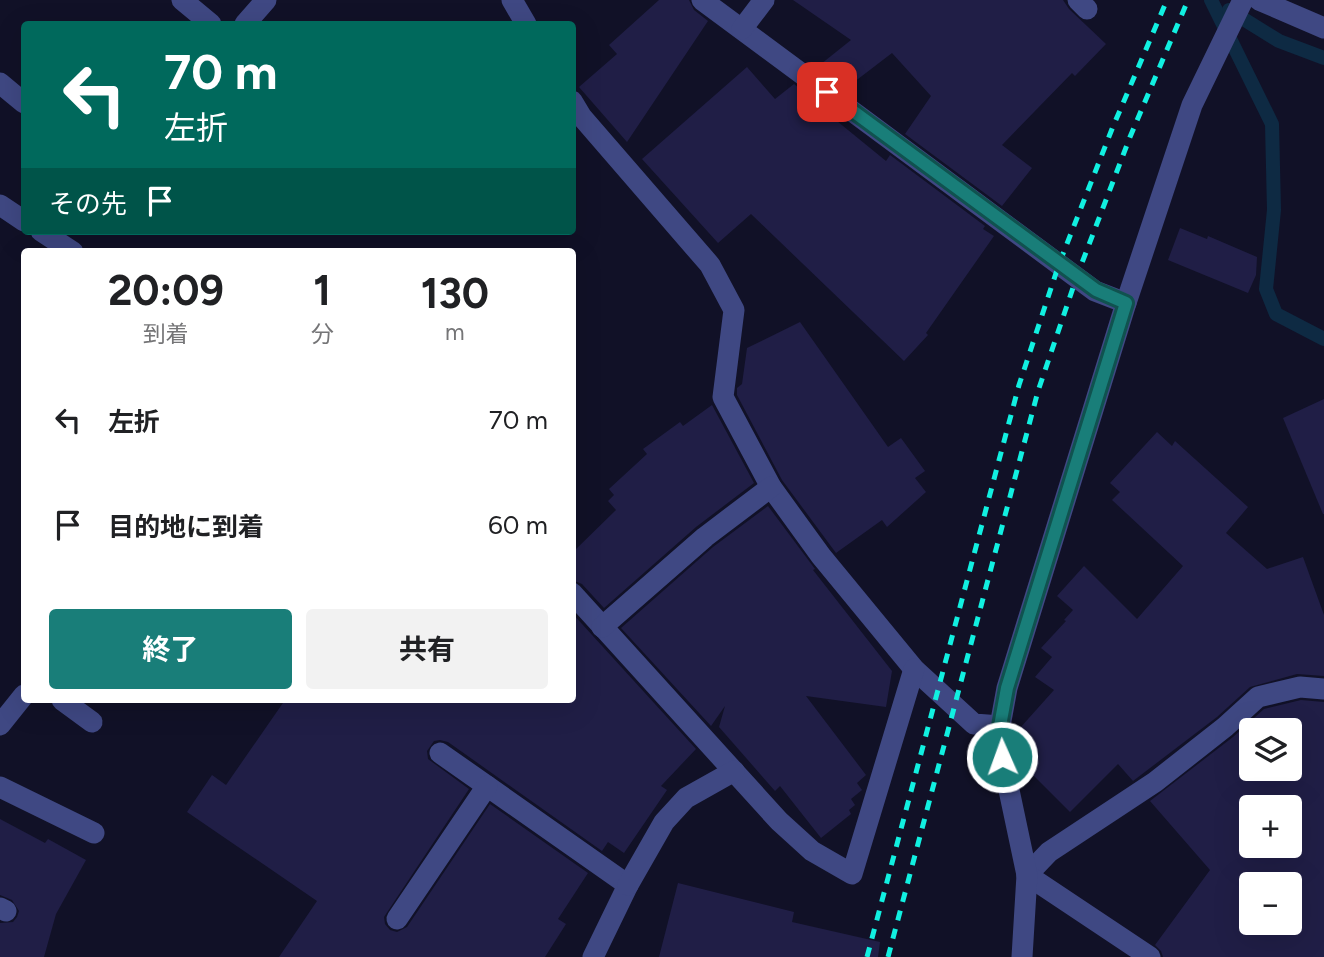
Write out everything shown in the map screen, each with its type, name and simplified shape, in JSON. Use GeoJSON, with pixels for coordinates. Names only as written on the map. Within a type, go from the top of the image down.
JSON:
{"type":"FeatureCollection","features":[{"type":"Feature","properties":{"kind":"street"},"geometry":{"type":"LineString","coordinates":[[182,0],[207,21]]}},
{"type":"Feature","properties":{"kind":"street"},"geometry":{"type":"LineString","coordinates":[[512,0],[524,21]]}},
{"type":"Feature","properties":{"kind":"street"},"geometry":{"type":"LineString","coordinates":[[702,0],[1096,290],[1126,303]]}},
{"type":"Feature","properties":{"kind":"street"},"geometry":{"type":"LineString","coordinates":[[743,29],[764,0]]}},
{"type":"Feature","properties":{"kind":"street"},"geometry":{"type":"LineString","coordinates":[[1022,957],[1027,875],[1002,757],[1000,726],[1007,688],[1126,303],[1192,105],[1243,0]]}},
{"type":"Feature","properties":{"kind":"street"},"geometry":{"type":"LineString","coordinates":[[1259,0],[1324,27]]}},
{"type":"Feature","properties":{"kind":"street"},"geometry":{"type":"LineString","coordinates":[[0,83],[21,100]]}},
{"type":"Feature","properties":{"kind":"street"},"geometry":{"type":"LineString","coordinates":[[576,108],[710,265],[734,310],[723,397],[771,487],[821,556],[914,669],[974,724],[1000,726]]}},
{"type":"Feature","properties":{"kind":"street"},"geometry":{"type":"LineString","coordinates":[[0,205],[21,218]]}},
{"type":"Feature","properties":{"kind":"street"},"geometry":{"type":"LineString","coordinates":[[51,235],[69,242]]}},
{"type":"Feature","properties":{"kind":"street"},"geometry":{"type":"LineString","coordinates":[[601,627],[705,537],[771,487]]}},
{"type":"Feature","properties":{"kind":"street"},"geometry":{"type":"LineString","coordinates":[[576,598],[779,821],[812,851],[852,874],[914,669]]}},
{"type":"Feature","properties":{"kind":"street"},"geometry":{"type":"LineString","coordinates":[[1027,875],[1049,852],[1155,782],[1225,727],[1258,697],[1300,687],[1324,690]]}},
{"type":"Feature","properties":{"kind":"street"},"geometry":{"type":"LineString","coordinates":[[0,725],[21,699]]}},
{"type":"Feature","properties":{"kind":"street"},"geometry":{"type":"LineString","coordinates":[[66,703],[92,722]]}},
{"type":"Feature","properties":{"kind":"street"},"geometry":{"type":"LineString","coordinates":[[440,753],[628,885]]}},
{"type":"Feature","properties":{"kind":"street"},"geometry":{"type":"LineString","coordinates":[[593,957],[628,885],[664,822],[686,798],[734,771]]}},
{"type":"Feature","properties":{"kind":"street"},"geometry":{"type":"LineString","coordinates":[[0,786],[94,833]]}},
{"type":"Feature","properties":{"kind":"street"},"geometry":{"type":"LineString","coordinates":[[397,919],[487,786]]}},
{"type":"Feature","properties":{"kind":"street"},"geometry":{"type":"LineString","coordinates":[[1027,875],[1150,957]]}},
{"type":"Feature","properties":{"kind":"building"},"geometry":{"type":"Polygon","coordinates":[[[659,0],[689,0],[694,10],[708,21],[627,142],[579,87],[617,54],[609,45],[659,0]]]}},
{"type":"Feature","properties":{"kind":"building"},"geometry":{"type":"Polygon","coordinates":[[[793,0],[1063,0],[1106,44],[1075,76],[1072,73],[1002,145],[1032,168],[1002,206],[905,134],[931,96],[892,53],[845,89],[816,68],[851,40],[793,0]]]}},
{"type":"Feature","properties":{"kind":"building"},"geometry":{"type":"Polygon","coordinates":[[[747,67],[775,99],[794,84],[886,161],[890,155],[985,226],[983,229],[994,236],[926,333],[928,335],[904,361],[751,214],[718,243],[642,159],[747,67]]]}},
{"type":"Feature","properties":{"kind":"building"},"geometry":{"type":"Polygon","coordinates":[[[1180,228],[1207,239],[1208,236],[1257,257],[1256,275],[1248,293],[1168,260],[1180,228]]]}},
{"type":"Feature","properties":{"kind":"building"},"geometry":{"type":"Polygon","coordinates":[[[800,322],[888,447],[901,438],[925,471],[915,478],[926,492],[887,527],[882,520],[836,553],[782,480],[737,395],[737,388],[742,384],[747,348],[800,322]]]}},
{"type":"Feature","properties":{"kind":"building"},"geometry":{"type":"Polygon","coordinates":[[[1324,399],[1324,514],[1323,514],[1283,418],[1324,399]]]}},
{"type":"Feature","properties":{"kind":"building"},"geometry":{"type":"Polygon","coordinates":[[[712,405],[754,483],[696,527],[604,608],[582,584],[576,582],[576,549],[616,510],[608,501],[614,495],[609,489],[647,454],[643,449],[680,422],[683,426],[712,405]]]}},
{"type":"Feature","properties":{"kind":"building"},"geometry":{"type":"Polygon","coordinates":[[[1157,432],[1172,446],[1175,441],[1248,507],[1226,533],[1267,569],[1303,557],[1324,615],[1324,676],[1297,674],[1250,687],[1217,717],[1133,781],[1118,764],[1070,812],[1017,759],[1020,728],[1054,690],[1035,677],[1052,657],[1041,648],[1073,610],[1057,596],[1084,566],[1137,619],[1183,566],[1112,500],[1120,492],[1110,483],[1157,432]]]}},
{"type":"Feature","properties":{"kind":"building"},"geometry":{"type":"Polygon","coordinates":[[[768,506],[815,569],[813,570],[892,671],[886,707],[806,696],[866,775],[857,783],[862,790],[851,799],[855,805],[849,810],[851,814],[821,838],[780,786],[775,791],[719,727],[725,706],[711,726],[621,628],[713,547],[768,506]]]}},
{"type":"Feature","properties":{"kind":"building"},"geometry":{"type":"Polygon","coordinates":[[[576,617],[696,749],[661,786],[667,790],[624,853],[608,842],[602,851],[448,742],[434,741],[427,751],[428,759],[469,789],[384,917],[385,924],[390,930],[397,932],[407,927],[490,804],[588,873],[558,919],[566,924],[545,957],[279,957],[317,901],[187,812],[212,775],[226,785],[283,703],[576,703],[576,617]]]}},
{"type":"Feature","properties":{"kind":"building"},"geometry":{"type":"Polygon","coordinates":[[[1301,700],[1324,702],[1324,957],[1163,957],[1155,945],[1210,870],[1150,801],[1239,732],[1239,781],[1302,781],[1302,718],[1254,718],[1264,709],[1301,700]]]}},
{"type":"Feature","properties":{"kind":"building"},"geometry":{"type":"Polygon","coordinates":[[[0,819],[45,843],[48,839],[86,860],[56,914],[44,957],[0,957],[0,923],[13,922],[19,911],[12,900],[0,895],[0,819]]]}},
{"type":"Feature","properties":{"kind":"building"},"geometry":{"type":"Polygon","coordinates":[[[678,883],[794,912],[792,922],[880,942],[878,957],[659,957],[678,883]]]}},
{"type":"Feature","properties":{"kind":"waterway"},"geometry":{"type":"LineString","coordinates":[[1211,0],[1272,124],[1274,210],[1266,289],[1276,314],[1324,339]]}},
{"type":"Feature","properties":{"kind":"waterway"},"geometry":{"type":"LineString","coordinates":[[1229,10],[1279,41],[1324,58]]}},
{"type":"Feature","properties":{"kind":"railway"},"geometry":{"type":"LineString","coordinates":[[867,957],[1019,385],[1059,264],[1167,0]]}},
{"type":"Feature","properties":{"kind":"railway"},"geometry":{"type":"LineString","coordinates":[[888,957],[1038,391],[1077,276],[1130,137],[1188,0]]}},
{"type":"Feature","properties":{"kind":"route"},"geometry":{"type":"LineString","coordinates":[[827,92],[1096,290],[1126,303],[1007,688],[1000,726],[1002,757]]}}]}
